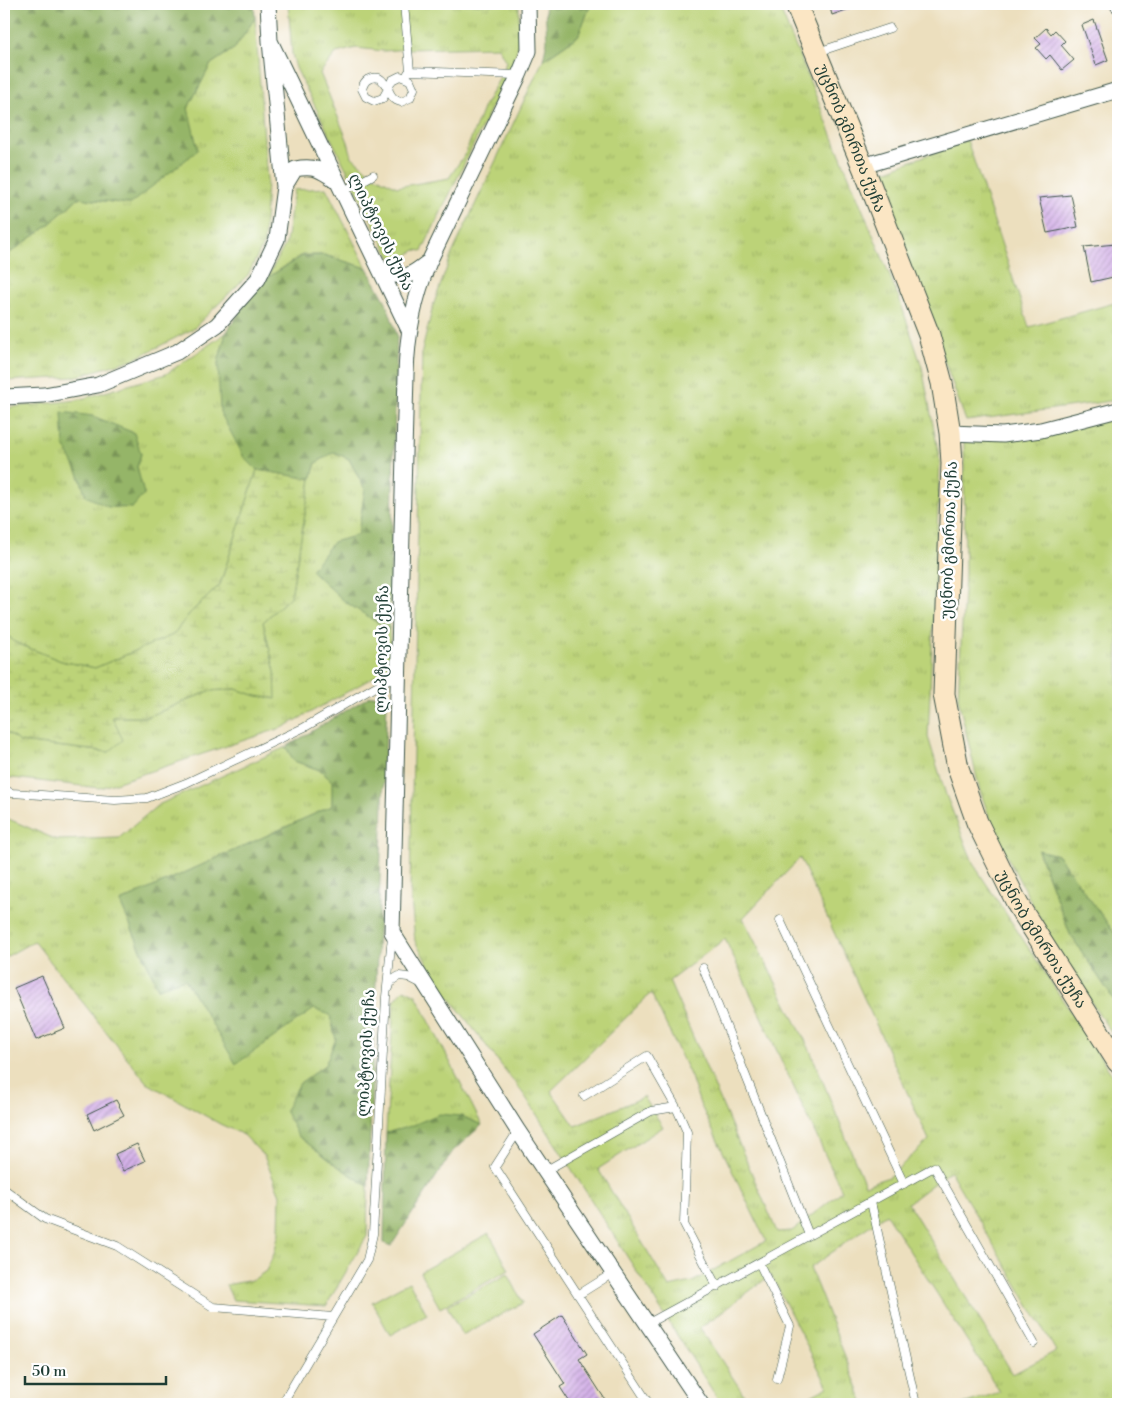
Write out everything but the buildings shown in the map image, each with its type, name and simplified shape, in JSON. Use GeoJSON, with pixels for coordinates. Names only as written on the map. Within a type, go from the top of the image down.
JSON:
{"type":"FeatureCollection","features":[{"type":"Feature","properties":{"kind":"main road","name":"უცნობ გმირთა ქუჩა"},"geometry":{"type":"LineString","coordinates":[[796,4],[863,166],[929,335],[942,383],[950,433],[952,463],[944,694],[958,768],[978,822],[1018,905],[1118,1062]]}},
{"type":"Feature","properties":{"kind":"street","name":"ლიპტოვის ქუჩა"},"geometry":{"type":"LineString","coordinates":[[268,4],[270,41],[409,330],[407,347],[392,932]]}},
{"type":"Feature","properties":{"kind":"street"},"geometry":{"type":"LineString","coordinates":[[409,330],[419,286],[428,262],[529,51],[528,4]]}},
{"type":"Feature","properties":{"kind":"street"},"geometry":{"type":"LineString","coordinates":[[4,397],[44,395],[98,386],[177,352],[217,325],[258,279],[277,239],[284,187],[270,41]]}},
{"type":"Feature","properties":{"kind":"street"},"geometry":{"type":"LineString","coordinates":[[863,166],[1118,90]]}},
{"type":"Feature","properties":{"kind":"street"},"geometry":{"type":"LineString","coordinates":[[284,187],[295,170],[307,167],[323,171],[339,186]]}},
{"type":"Feature","properties":{"kind":"street"},"geometry":{"type":"LineString","coordinates":[[380,269],[402,277],[409,276],[428,262]]}},
{"type":"Feature","properties":{"kind":"street"},"geometry":{"type":"LineString","coordinates":[[950,433],[1003,435],[1041,430],[1118,410]]}},
{"type":"Feature","properties":{"kind":"street"},"geometry":{"type":"LineString","coordinates":[[392,932],[518,1131],[701,1404]]}},
{"type":"Feature","properties":{"kind":"lane"},"geometry":{"type":"LineString","coordinates":[[404,4],[408,74],[413,84],[413,94],[410,98],[401,102],[396,101],[392,98],[388,89],[392,80],[408,74],[519,75]]}},
{"type":"Feature","properties":{"kind":"lane"},"geometry":{"type":"LineString","coordinates":[[816,53],[890,28]]}},
{"type":"Feature","properties":{"kind":"lane"},"geometry":{"type":"LineString","coordinates":[[339,186],[372,175]]}},
{"type":"Feature","properties":{"kind":"lane"},"geometry":{"type":"LineString","coordinates":[[4,790],[12,793],[115,800],[148,798],[186,783],[305,727],[399,673]]}},
{"type":"Feature","properties":{"kind":"lane"},"geometry":{"type":"LineString","coordinates":[[780,920],[904,1184]]}},
{"type":"Feature","properties":{"kind":"lane","name":"ლიპტოვის ქუჩა"},"geometry":{"type":"LineString","coordinates":[[282,1404],[367,1260],[373,1234],[386,997],[392,932]]}},
{"type":"Feature","properties":{"kind":"lane"},"geometry":{"type":"LineString","coordinates":[[703,968],[809,1236]]}},
{"type":"Feature","properties":{"kind":"lane"},"geometry":{"type":"LineString","coordinates":[[386,997],[391,981],[399,976],[426,986]]}},
{"type":"Feature","properties":{"kind":"lane"},"geometry":{"type":"LineString","coordinates":[[584,1096],[647,1056],[676,1107],[687,1132],[684,1224],[717,1286]]}},
{"type":"Feature","properties":{"kind":"lane"},"geometry":{"type":"LineString","coordinates":[[546,1171],[651,1111],[676,1107]]}},
{"type":"Feature","properties":{"kind":"lane"},"geometry":{"type":"LineString","coordinates":[[518,1131],[495,1167],[649,1404]]}},
{"type":"Feature","properties":{"kind":"lane"},"geometry":{"type":"LineString","coordinates":[[647,1324],[934,1167],[1034,1343]]}},
{"type":"Feature","properties":{"kind":"lane"},"geometry":{"type":"LineString","coordinates":[[4,1189],[45,1218],[117,1246],[213,1307],[333,1317]]}},
{"type":"Feature","properties":{"kind":"lane"},"geometry":{"type":"LineString","coordinates":[[870,1202],[916,1404]]}},
{"type":"Feature","properties":{"kind":"lane"},"geometry":{"type":"LineString","coordinates":[[759,1263],[790,1326],[778,1379]]}},
{"type":"Feature","properties":{"kind":"lane"},"geometry":{"type":"LineString","coordinates":[[578,1295],[613,1273]]}},
{"type":"Feature","properties":{"kind":"green space"},"geometry":{"type":"Polygon","coordinates":[[[4,4],[254,4],[255,18],[235,48],[211,64],[188,108],[198,150],[130,204],[78,198],[45,228],[4,257],[4,4]]]}},
{"type":"Feature","properties":{"kind":"green space"},"geometry":{"type":"Polygon","coordinates":[[[288,4],[519,4],[519,43],[513,63],[422,251],[415,250],[401,260],[391,258],[296,68],[292,54],[288,4]],[[498,47],[384,51],[356,48],[336,53],[320,73],[348,142],[352,157],[373,175],[397,187],[449,178],[465,154],[484,106],[502,74],[506,62],[498,47]]]}},
{"type":"Feature","properties":{"kind":"green space"},"geometry":{"type":"Polygon","coordinates":[[[545,4],[591,4],[578,36],[543,60],[547,41],[545,4]]]}},
{"type":"Feature","properties":{"kind":"green space"},"geometry":{"type":"Polygon","coordinates":[[[591,4],[778,4],[899,298],[922,367],[940,461],[928,737],[946,795],[974,865],[1118,1084],[1118,1404],[963,1404],[1000,1392],[886,1214],[810,1268],[864,1404],[796,1404],[828,1387],[771,1275],[700,1328],[750,1404],[721,1404],[525,1096],[436,980],[415,941],[410,888],[422,351],[433,306],[451,256],[543,60],[578,36],[591,4]],[[800,858],[743,918],[810,1050],[865,1185],[889,1177],[929,1140],[800,858]],[[725,939],[669,981],[777,1232],[792,1231],[842,1191],[725,939]],[[651,993],[551,1091],[575,1126],[644,1097],[663,1127],[598,1169],[669,1287],[692,1282],[766,1241],[700,1104],[691,1077],[651,993]],[[950,1171],[908,1203],[1013,1374],[1056,1351],[950,1171]]]}},
{"type":"Feature","properties":{"kind":"green space"},"geometry":{"type":"Polygon","coordinates":[[[255,18],[267,180],[264,243],[248,275],[193,329],[134,359],[74,377],[4,381],[4,311],[9,302],[4,298],[4,257],[45,228],[78,198],[130,204],[188,108],[211,64],[235,48],[255,18]]]}},
{"type":"Feature","properties":{"kind":"green space"},"geometry":{"type":"Polygon","coordinates":[[[967,140],[1029,327],[1118,302],[1118,400],[966,421],[877,174],[967,140]]]}},
{"type":"Feature","properties":{"kind":"green space"},"geometry":{"type":"Polygon","coordinates":[[[326,188],[367,268],[324,255],[302,255],[267,278],[286,243],[294,190],[326,188]]]}},
{"type":"Feature","properties":{"kind":"green space"},"geometry":{"type":"Polygon","coordinates":[[[324,255],[367,268],[386,302],[397,335],[389,630],[344,601],[311,570],[333,542],[358,535],[365,489],[349,459],[334,452],[316,463],[311,479],[257,470],[244,457],[220,412],[218,363],[226,333],[244,306],[267,278],[302,256],[324,255]]]}},
{"type":"Feature","properties":{"kind":"green space"},"geometry":{"type":"Polygon","coordinates":[[[226,333],[218,363],[244,457],[257,470],[220,585],[190,613],[173,635],[95,668],[61,661],[14,642],[4,631],[4,408],[78,400],[166,374],[226,333]],[[141,453],[79,476],[87,496],[137,467],[141,453]]]}},
{"type":"Feature","properties":{"kind":"green space"},"geometry":{"type":"Polygon","coordinates":[[[62,412],[93,416],[134,433],[141,454],[137,467],[144,494],[132,508],[108,507],[86,496],[79,475],[64,445],[62,412]]]}},
{"type":"Feature","properties":{"kind":"green space"},"geometry":{"type":"Polygon","coordinates":[[[1118,414],[1118,938],[1058,855],[1038,851],[1070,934],[1118,1006],[1118,1043],[1053,943],[997,838],[980,791],[958,698],[965,573],[964,441],[1118,414]]]}},
{"type":"Feature","properties":{"kind":"green space"},"geometry":{"type":"Polygon","coordinates":[[[334,452],[349,459],[365,489],[358,536],[333,542],[344,601],[389,630],[392,662],[379,674],[284,727],[100,788],[4,777],[4,731],[20,742],[109,752],[111,717],[147,717],[209,691],[236,689],[257,696],[275,672],[263,622],[291,596],[311,479],[316,463],[334,452]]]}},
{"type":"Feature","properties":{"kind":"green space"},"geometry":{"type":"Polygon","coordinates":[[[257,470],[311,479],[291,596],[263,622],[275,672],[276,699],[257,696],[236,689],[209,691],[147,717],[112,717],[123,740],[109,752],[20,742],[4,731],[4,631],[14,642],[61,661],[95,668],[173,635],[190,613],[220,585],[257,470]]]}},
{"type":"Feature","properties":{"kind":"green space"},"geometry":{"type":"Polygon","coordinates":[[[380,695],[387,701],[368,1186],[298,1136],[285,1110],[300,1083],[325,1065],[336,1039],[330,1015],[314,1009],[236,1064],[185,979],[158,988],[120,902],[332,806],[332,781],[320,770],[294,761],[286,747],[370,696],[380,695]]]}},
{"type":"Feature","properties":{"kind":"green space"},"geometry":{"type":"Polygon","coordinates":[[[286,747],[294,761],[320,770],[333,782],[332,806],[120,902],[158,988],[185,978],[236,1063],[314,1009],[330,1014],[336,1039],[325,1065],[300,1083],[298,1136],[368,1186],[367,1236],[326,1306],[233,1300],[226,1285],[253,1280],[266,1271],[274,1254],[279,1232],[280,1195],[264,1156],[244,1135],[220,1124],[147,1083],[34,941],[4,958],[4,817],[57,840],[119,838],[158,805],[286,747]]]}},
{"type":"Feature","properties":{"kind":"green space"},"geometry":{"type":"Polygon","coordinates":[[[1038,850],[1058,855],[1118,938],[1118,1006],[1070,934],[1038,850]]]}},
{"type":"Feature","properties":{"kind":"green space"},"geometry":{"type":"Polygon","coordinates":[[[404,989],[416,995],[482,1125],[461,1116],[386,1133],[394,1001],[404,989]]]}},
{"type":"Feature","properties":{"kind":"green space"},"geometry":{"type":"Polygon","coordinates":[[[439,1114],[461,1116],[482,1125],[453,1151],[391,1246],[384,1243],[386,1133],[411,1126],[439,1114]]]}},
{"type":"Feature","properties":{"kind":"green space"},"geometry":{"type":"Polygon","coordinates":[[[489,1233],[509,1270],[440,1308],[420,1272],[489,1233]]]}},
{"type":"Feature","properties":{"kind":"green space"},"geometry":{"type":"Polygon","coordinates":[[[508,1274],[523,1303],[462,1335],[447,1306],[508,1274]]]}},
{"type":"Feature","properties":{"kind":"green space"},"geometry":{"type":"Polygon","coordinates":[[[409,1282],[427,1314],[390,1335],[372,1302],[409,1282]]]}}]}
